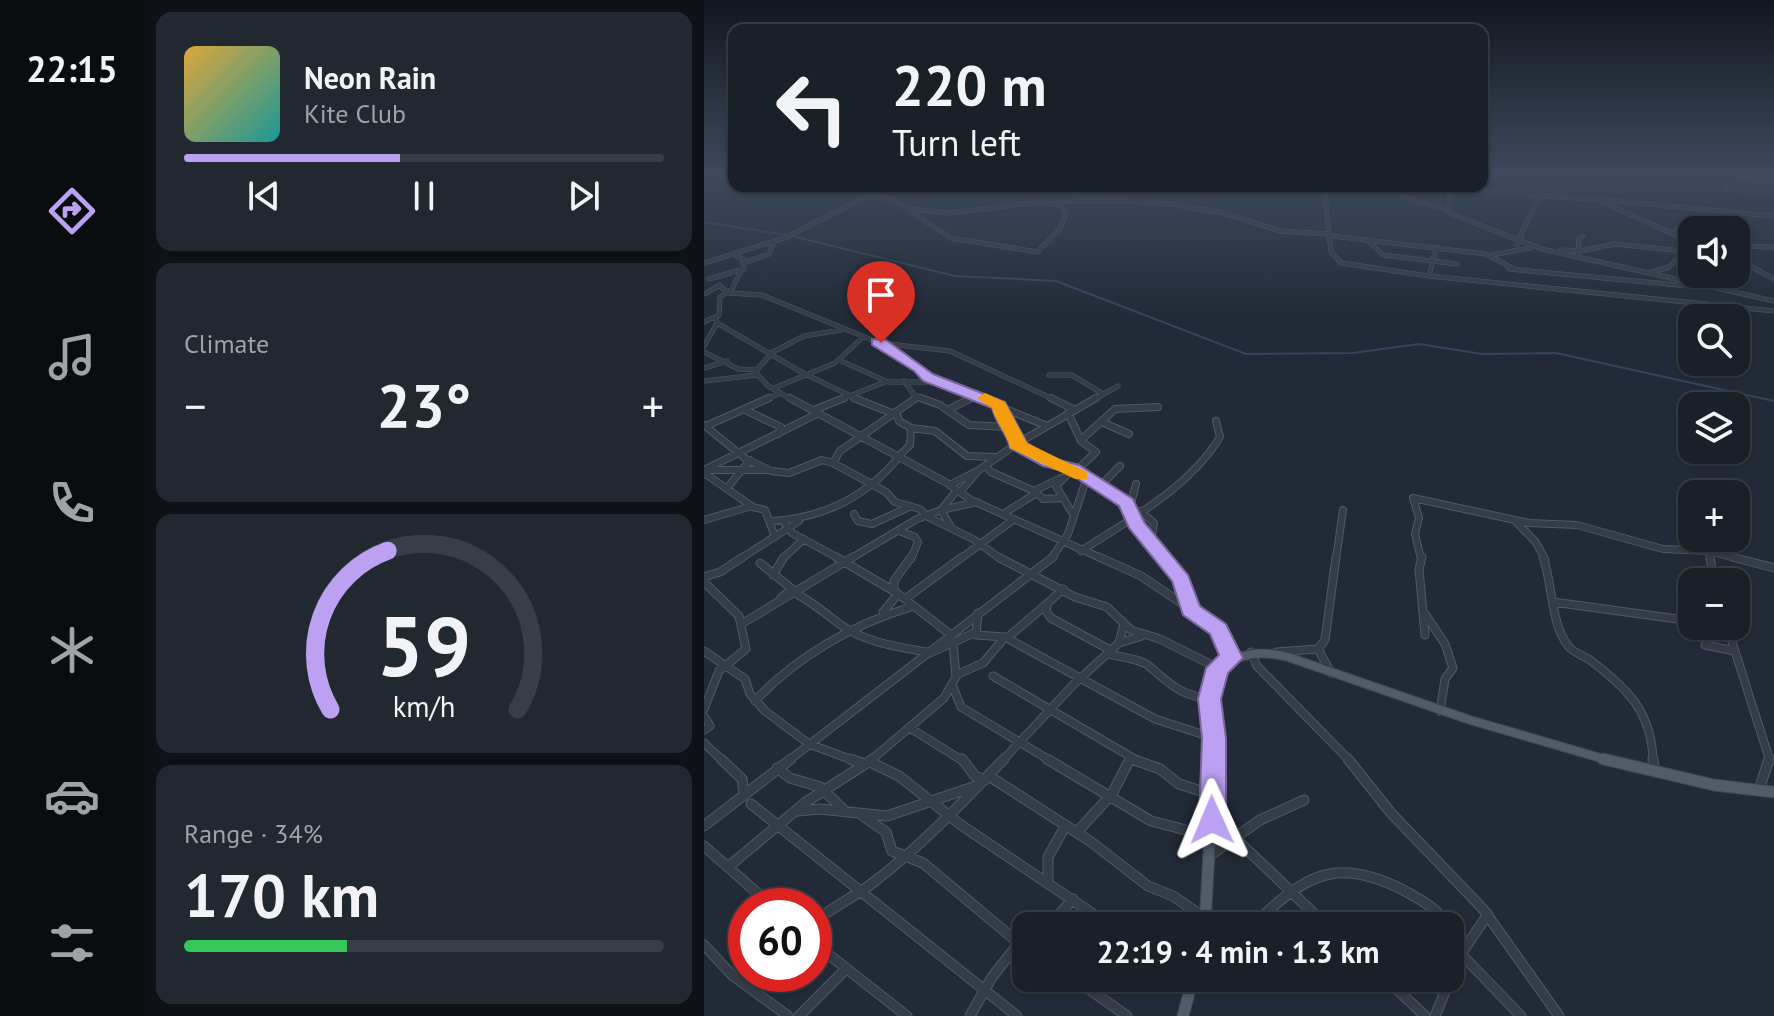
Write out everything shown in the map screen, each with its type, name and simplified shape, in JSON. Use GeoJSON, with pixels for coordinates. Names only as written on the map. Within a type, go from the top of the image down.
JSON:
{"type":"FeatureCollection","features":[{"type":"Feature","properties":{"kind":"main road"},"geometry":{"type":"LineString","coordinates":[[1206,912],[1213,836],[1211,794],[1214,738],[1210,699],[1218,668],[1232,658],[1251,652],[1272,652],[1440,711],[1585,756],[1725,789],[1774,792]]}},
{"type":"Feature","properties":{"kind":"main road"},"geometry":{"type":"LineString","coordinates":[[1183,1016],[1186,992]]}},
{"type":"Feature","properties":{"kind":"street"},"geometry":{"type":"LineString","coordinates":[[704,263],[774,241],[811,223]]}},
{"type":"Feature","properties":{"kind":"street"},"geometry":{"type":"LineString","coordinates":[[922,223],[951,238],[1037,252],[1064,223]]}},
{"type":"Feature","properties":{"kind":"street"},"geometry":{"type":"LineString","coordinates":[[1261,223],[1280,231],[1491,255],[1542,249],[1581,251],[1615,244],[1678,251]]}},
{"type":"Feature","properties":{"kind":"street"},"geometry":{"type":"LineString","coordinates":[[1329,223],[1331,252],[1337,261],[1429,276],[1774,311]]}},
{"type":"Feature","properties":{"kind":"street"},"geometry":{"type":"LineString","coordinates":[[1474,223],[1542,249],[1678,280]]}},
{"type":"Feature","properties":{"kind":"street"},"geometry":{"type":"LineString","coordinates":[[1514,251],[1526,223]]}},
{"type":"Feature","properties":{"kind":"street"},"geometry":{"type":"LineString","coordinates":[[1652,223],[1678,235]]}},
{"type":"Feature","properties":{"kind":"street"},"geometry":{"type":"LineString","coordinates":[[1576,257],[1581,251],[1579,238],[1583,236]]}},
{"type":"Feature","properties":{"kind":"street"},"geometry":{"type":"LineString","coordinates":[[743,261],[769,254],[774,241]]}},
{"type":"Feature","properties":{"kind":"street"},"geometry":{"type":"LineString","coordinates":[[1370,243],[1383,255],[1457,264]]}},
{"type":"Feature","properties":{"kind":"street"},"geometry":{"type":"LineString","coordinates":[[1750,246],[1774,247]]}},
{"type":"Feature","properties":{"kind":"street"},"geometry":{"type":"LineString","coordinates":[[1429,276],[1436,248]]}},
{"type":"Feature","properties":{"kind":"street"},"geometry":{"type":"LineString","coordinates":[[733,254],[743,261]]}},
{"type":"Feature","properties":{"kind":"street"},"geometry":{"type":"LineString","coordinates":[[1491,255],[1522,271]]}},
{"type":"Feature","properties":{"kind":"street"},"geometry":{"type":"LineString","coordinates":[[1648,273],[1669,267],[1678,256]]}},
{"type":"Feature","properties":{"kind":"street"},"geometry":{"type":"LineString","coordinates":[[728,293],[741,271],[743,261]]}},
{"type":"Feature","properties":{"kind":"street"},"geometry":{"type":"LineString","coordinates":[[1750,266],[1774,279]]}},
{"type":"Feature","properties":{"kind":"street"},"geometry":{"type":"LineString","coordinates":[[1509,269],[1583,279],[1678,285]]}},
{"type":"Feature","properties":{"kind":"street"},"geometry":{"type":"LineString","coordinates":[[707,277],[741,271]]}},
{"type":"Feature","properties":{"kind":"street"},"geometry":{"type":"LineString","coordinates":[[707,277],[720,290],[762,295],[841,330],[877,342],[919,368],[928,378],[978,395],[1045,425]]}},
{"type":"Feature","properties":{"kind":"street"},"geometry":{"type":"LineString","coordinates":[[1574,289],[1584,283],[1583,279]]}},
{"type":"Feature","properties":{"kind":"street"},"geometry":{"type":"LineString","coordinates":[[1712,288],[1731,290]]}},
{"type":"Feature","properties":{"kind":"street"},"geometry":{"type":"LineString","coordinates":[[1720,288],[1774,301]]}},
{"type":"Feature","properties":{"kind":"street"},"geometry":{"type":"LineString","coordinates":[[704,294],[720,290]]}},
{"type":"Feature","properties":{"kind":"street"},"geometry":{"type":"LineString","coordinates":[[704,346],[721,309],[720,290]]}},
{"type":"Feature","properties":{"kind":"street"},"geometry":{"type":"LineString","coordinates":[[705,321],[716,320],[865,405],[894,414],[911,428],[935,431],[946,437],[950,446],[973,460],[998,456]]}},
{"type":"Feature","properties":{"kind":"street"},"geometry":{"type":"LineString","coordinates":[[704,381],[756,373],[771,354],[804,336],[841,330]]}},
{"type":"Feature","properties":{"kind":"street"},"geometry":{"type":"LineString","coordinates":[[772,388],[810,375],[839,360],[863,337]]}},
{"type":"Feature","properties":{"kind":"street"},"geometry":{"type":"LineString","coordinates":[[877,342],[948,350],[961,359],[998,371],[1072,411],[1081,440],[1096,452],[1074,470],[1003,514]]}},
{"type":"Feature","properties":{"kind":"street"},"geometry":{"type":"LineString","coordinates":[[704,352],[756,373],[772,388],[977,502],[1063,544],[1136,573],[1218,629],[1232,658]]}},
{"type":"Feature","properties":{"kind":"street"},"geometry":{"type":"LineString","coordinates":[[839,360],[887,382]]}},
{"type":"Feature","properties":{"kind":"street"},"geometry":{"type":"LineString","coordinates":[[704,368],[727,361]]}},
{"type":"Feature","properties":{"kind":"street"},"geometry":{"type":"LineString","coordinates":[[728,376],[743,370]]}},
{"type":"Feature","properties":{"kind":"street"},"geometry":{"type":"LineString","coordinates":[[1049,375],[1072,375],[1104,394]]}},
{"type":"Feature","properties":{"kind":"street"},"geometry":{"type":"LineString","coordinates":[[904,381],[918,397],[948,410],[972,426],[1008,427]]}},
{"type":"Feature","properties":{"kind":"street"},"geometry":{"type":"LineString","coordinates":[[704,471],[849,394],[887,382],[941,382]]}},
{"type":"Feature","properties":{"kind":"street"},"geometry":{"type":"LineString","coordinates":[[950,485],[986,466],[1045,425],[1118,386]]}},
{"type":"Feature","properties":{"kind":"street"},"geometry":{"type":"LineString","coordinates":[[705,425],[752,409],[781,393]]}},
{"type":"Feature","properties":{"kind":"street"},"geometry":{"type":"LineString","coordinates":[[948,410],[978,395]]}},
{"type":"Feature","properties":{"kind":"street"},"geometry":{"type":"LineString","coordinates":[[913,404],[918,397]]}},
{"type":"Feature","properties":{"kind":"street"},"geometry":{"type":"LineString","coordinates":[[833,463],[837,453],[859,437],[894,414],[927,400]]}},
{"type":"Feature","properties":{"kind":"street"},"geometry":{"type":"LineString","coordinates":[[999,406],[1018,443],[1049,462],[1074,470],[1130,508]]}},
{"type":"Feature","properties":{"kind":"street"},"geometry":{"type":"LineString","coordinates":[[1081,440],[1104,423],[1108,413],[1118,408],[1158,407]]}},
{"type":"Feature","properties":{"kind":"street"},"geometry":{"type":"LineString","coordinates":[[752,409],[781,427],[775,436]]}},
{"type":"Feature","properties":{"kind":"street"},"geometry":{"type":"LineString","coordinates":[[1081,551],[1140,511],[1209,455],[1220,437],[1216,421]]}},
{"type":"Feature","properties":{"kind":"street"},"geometry":{"type":"LineString","coordinates":[[1104,423],[1129,434]]}},
{"type":"Feature","properties":{"kind":"street"},"geometry":{"type":"LineString","coordinates":[[705,425],[750,460],[770,470]]}},
{"type":"Feature","properties":{"kind":"street"},"geometry":{"type":"LineString","coordinates":[[704,709],[712,683],[724,665],[746,649],[743,623],[728,602],[704,580],[775,537],[784,524],[838,506],[872,485],[913,441],[911,428]]}},
{"type":"Feature","properties":{"kind":"street"},"geometry":{"type":"LineString","coordinates":[[726,459],[735,447]]}},
{"type":"Feature","properties":{"kind":"street"},"geometry":{"type":"LineString","coordinates":[[727,488],[750,460]]}},
{"type":"Feature","properties":{"kind":"street"},"geometry":{"type":"LineString","coordinates":[[704,471],[770,470],[789,473],[822,460],[833,463],[895,502],[911,506],[973,539],[1033,577],[1075,597],[1107,607],[1134,631],[1218,668]]}},
{"type":"Feature","properties":{"kind":"street"},"geometry":{"type":"LineString","coordinates":[[986,466],[993,473],[1043,499],[1062,498]]}},
{"type":"Feature","properties":{"kind":"street"},"geometry":{"type":"LineString","coordinates":[[1098,488],[1120,466]]}},
{"type":"Feature","properties":{"kind":"street"},"geometry":{"type":"LineString","coordinates":[[941,510],[973,481],[979,470]]}},
{"type":"Feature","properties":{"kind":"street"},"geometry":{"type":"LineString","coordinates":[[704,471],[752,506],[765,510],[772,521],[784,524],[873,582],[899,594]]}},
{"type":"Feature","properties":{"kind":"street"},"geometry":{"type":"LineString","coordinates":[[1061,478],[1056,486],[1074,516]]}},
{"type":"Feature","properties":{"kind":"street"},"geometry":{"type":"LineString","coordinates":[[952,639],[978,613],[1033,577],[1056,557],[1086,480]]}},
{"type":"Feature","properties":{"kind":"street"},"geometry":{"type":"LineString","coordinates":[[1136,484],[1130,508],[1132,516],[1181,580],[1191,610]]}},
{"type":"Feature","properties":{"kind":"street"},"geometry":{"type":"LineString","coordinates":[[1425,635],[1419,569],[1422,557],[1415,534],[1419,518],[1413,498],[1543,525],[1577,525],[1663,549],[1678,550]]}},
{"type":"Feature","properties":{"kind":"street"},"geometry":{"type":"LineString","coordinates":[[743,623],[797,594],[844,562],[926,515],[977,502]]}},
{"type":"Feature","properties":{"kind":"street"},"geometry":{"type":"LineString","coordinates":[[704,520],[752,506]]}},
{"type":"Feature","properties":{"kind":"street"},"geometry":{"type":"LineString","coordinates":[[854,514],[861,523],[872,524],[911,506]]}},
{"type":"Feature","properties":{"kind":"street"},"geometry":{"type":"LineString","coordinates":[[941,510],[953,530]]}},
{"type":"Feature","properties":{"kind":"street"},"geometry":{"type":"LineString","coordinates":[[1272,652],[1318,649],[1325,640],[1343,510]]}},
{"type":"Feature","properties":{"kind":"street"},"geometry":{"type":"LineString","coordinates":[[1140,511],[1154,523],[1151,541]]}},
{"type":"Feature","properties":{"kind":"street"},"geometry":{"type":"LineString","coordinates":[[755,701],[789,669],[883,613],[899,594],[981,546],[1013,520]]}},
{"type":"Feature","properties":{"kind":"street"},"geometry":{"type":"LineString","coordinates":[[1514,520],[1539,546],[1548,568],[1553,602],[1569,647],[1585,655],[1617,683],[1650,726],[1654,772]]}},
{"type":"Feature","properties":{"kind":"street"},"geometry":{"type":"LineString","coordinates":[[772,521],[770,530],[775,537]]}},
{"type":"Feature","properties":{"kind":"street"},"geometry":{"type":"LineString","coordinates":[[899,531],[915,537],[918,542],[908,565],[894,581],[899,594],[911,607],[952,639],[956,675],[953,686],[958,705],[1160,824],[1213,836]]}},
{"type":"Feature","properties":{"kind":"street"},"geometry":{"type":"LineString","coordinates":[[773,575],[777,564],[804,539]]}},
{"type":"Feature","properties":{"kind":"street"},"geometry":{"type":"LineString","coordinates":[[1713,552],[1774,568]]}},
{"type":"Feature","properties":{"kind":"street"},"geometry":{"type":"LineString","coordinates":[[760,563],[792,590],[775,606]]}},
{"type":"Feature","properties":{"kind":"street"},"geometry":{"type":"LineString","coordinates":[[956,675],[983,663],[1006,637],[1063,589]]}},
{"type":"Feature","properties":{"kind":"street"},"geometry":{"type":"LineString","coordinates":[[797,594],[826,610],[838,623],[886,646],[924,655]]}},
{"type":"Feature","properties":{"kind":"street"},"geometry":{"type":"LineString","coordinates":[[1553,602],[1678,619]]}},
{"type":"Feature","properties":{"kind":"street"},"geometry":{"type":"LineString","coordinates":[[1048,603],[1046,611],[1054,621],[1149,665],[1160,680],[1194,697],[1210,699]]}},
{"type":"Feature","properties":{"kind":"street"},"geometry":{"type":"LineString","coordinates":[[883,613],[911,607]]}},
{"type":"Feature","properties":{"kind":"street"},"geometry":{"type":"LineString","coordinates":[[1422,608],[1445,644],[1453,668],[1445,679],[1440,711]]}},
{"type":"Feature","properties":{"kind":"street"},"geometry":{"type":"LineString","coordinates":[[974,633],[978,613]]}},
{"type":"Feature","properties":{"kind":"street"},"geometry":{"type":"LineString","coordinates":[[832,906],[859,893],[949,816],[1053,710],[1079,679],[1113,649],[1124,631],[1121,621]]}},
{"type":"Feature","properties":{"kind":"street"},"geometry":{"type":"LineString","coordinates":[[704,826],[924,655],[952,639],[974,633],[1006,637],[1155,719],[1214,738]]}},
{"type":"Feature","properties":{"kind":"street"},"geometry":{"type":"LineString","coordinates":[[1113,649],[1149,636]]}},
{"type":"Feature","properties":{"kind":"street"},"geometry":{"type":"LineString","coordinates":[[1732,640],[1770,762],[1759,790]]}},
{"type":"Feature","properties":{"kind":"street"},"geometry":{"type":"LineString","coordinates":[[1705,645],[1735,651]]}},
{"type":"Feature","properties":{"kind":"street"},"geometry":{"type":"LineString","coordinates":[[1318,649],[1327,672]]}},
{"type":"Feature","properties":{"kind":"street"},"geometry":{"type":"LineString","coordinates":[[704,651],[745,679],[755,701],[809,744],[899,776],[949,816],[1091,912]]}},
{"type":"Feature","properties":{"kind":"street"},"geometry":{"type":"LineString","coordinates":[[1251,652],[1254,662],[1345,755],[1391,813],[1488,914],[1559,1016]]}},
{"type":"Feature","properties":{"kind":"street"},"geometry":{"type":"LineString","coordinates":[[993,676],[1130,758],[1156,767],[1184,786],[1211,794]]}},
{"type":"Feature","properties":{"kind":"street"},"geometry":{"type":"LineString","coordinates":[[728,867],[823,789],[868,763],[953,686]]}},
{"type":"Feature","properties":{"kind":"street"},"geometry":{"type":"LineString","coordinates":[[704,716],[710,726],[704,730]]}},
{"type":"Feature","properties":{"kind":"street"},"geometry":{"type":"LineString","coordinates":[[910,728],[956,755],[975,776],[1066,825],[1148,886],[1173,896],[1193,912]]}},
{"type":"Feature","properties":{"kind":"street"},"geometry":{"type":"LineString","coordinates":[[704,743],[742,779],[744,794]]}},
{"type":"Feature","properties":{"kind":"street"},"geometry":{"type":"LineString","coordinates":[[1077,832],[1110,797],[1130,758]]}},
{"type":"Feature","properties":{"kind":"street"},"geometry":{"type":"LineString","coordinates":[[777,768],[790,778],[823,789],[848,814]]}},
{"type":"Feature","properties":{"kind":"street"},"geometry":{"type":"LineString","coordinates":[[794,812],[820,809],[863,816],[893,815],[984,780]]}},
{"type":"Feature","properties":{"kind":"street"},"geometry":{"type":"LineString","coordinates":[[1212,854],[1260,820],[1304,800]]}},
{"type":"Feature","properties":{"kind":"street"},"geometry":{"type":"LineString","coordinates":[[751,804],[1017,1016]]}},
{"type":"Feature","properties":{"kind":"street"},"geometry":{"type":"LineString","coordinates":[[863,816],[886,832],[890,849],[923,863],[1012,935]]}},
{"type":"Feature","properties":{"kind":"street"},"geometry":{"type":"LineString","coordinates":[[1048,882],[1048,857],[1066,825]]}},
{"type":"Feature","properties":{"kind":"street"},"geometry":{"type":"LineString","coordinates":[[1235,838],[1311,912]]}},
{"type":"Feature","properties":{"kind":"street"},"geometry":{"type":"LineString","coordinates":[[704,846],[752,888]]}},
{"type":"Feature","properties":{"kind":"street"},"geometry":{"type":"LineString","coordinates":[[1267,912],[1290,889],[1318,874],[1345,872],[1375,876],[1437,912]]}},
{"type":"Feature","properties":{"kind":"street"},"geometry":{"type":"LineString","coordinates":[[1061,912],[1073,899]]}},
{"type":"Feature","properties":{"kind":"street"},"geometry":{"type":"LineString","coordinates":[[1464,950],[1488,914]]}},
{"type":"Feature","properties":{"kind":"street"},"geometry":{"type":"LineString","coordinates":[[704,945],[713,959],[750,991],[766,997],[788,1016]]}},
{"type":"Feature","properties":{"kind":"street"},"geometry":{"type":"LineString","coordinates":[[1464,957],[1521,1016]]}},
{"type":"Feature","properties":{"kind":"street"},"geometry":{"type":"LineString","coordinates":[[970,1016],[983,991],[1012,958]]}},
{"type":"Feature","properties":{"kind":"street"},"geometry":{"type":"LineString","coordinates":[[832,959],[907,1016]]}},
{"type":"Feature","properties":{"kind":"street"},"geometry":{"type":"LineString","coordinates":[[799,1016],[845,970]]}},
{"type":"Feature","properties":{"kind":"street"},"geometry":{"type":"LineString","coordinates":[[1093,992],[1127,1016]]}},
{"type":"Feature","properties":{"kind":"street"},"geometry":{"type":"LineString","coordinates":[[1400,992],[1425,1016]]}},
{"type":"Feature","properties":{"kind":"street"},"geometry":{"type":"LineString","coordinates":[[1435,1016],[1445,992]]}},
{"type":"Feature","properties":{"kind":"waterway"},"geometry":{"type":"LineString","coordinates":[[713,223],[786,235]]}},
{"type":"Feature","properties":{"kind":"waterway"},"geometry":{"type":"LineString","coordinates":[[792,236],[955,276],[1056,281],[1246,354],[1353,353],[1419,344],[1482,354],[1556,353],[1774,401]]}},
{"type":"Feature","properties":{"kind":"slow traffic"},"geometry":{"type":"LineString","coordinates":[[985,398],[999,406],[1003,419],[1020,442],[1016,444],[1049,462],[1073,469],[1081,476]]}},
{"type":"Feature","properties":{"kind":"route"},"geometry":{"type":"LineString","coordinates":[[881,343],[877,342],[919,368],[928,378],[968,391],[999,406],[1003,419],[1020,442],[1016,444],[1049,462],[1073,469],[1093,485],[1127,503],[1135,524],[1181,580],[1191,610],[1218,629],[1232,658],[1218,668],[1210,699],[1214,738],[1212,820]]}}]}
